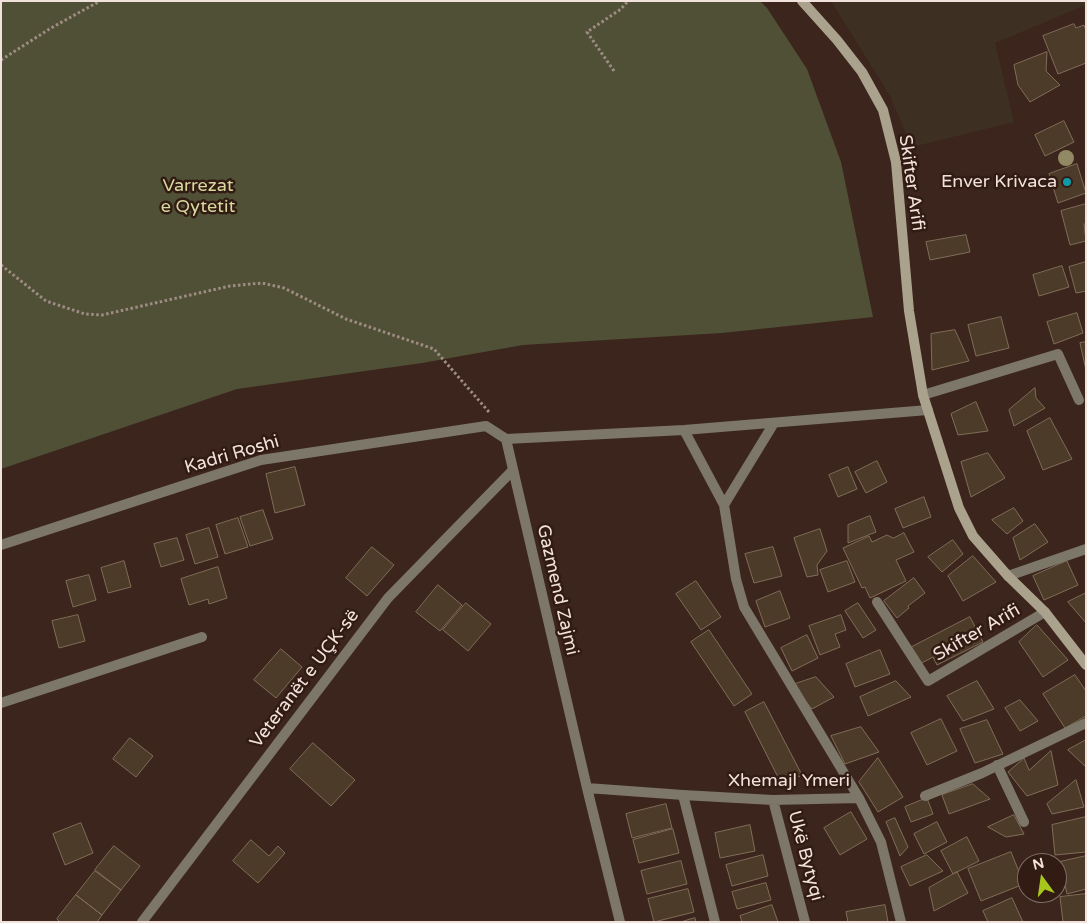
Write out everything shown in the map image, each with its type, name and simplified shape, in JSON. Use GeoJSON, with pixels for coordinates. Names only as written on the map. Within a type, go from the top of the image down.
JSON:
{"type":"FeatureCollection","features":[{"type":"Feature","properties":{"kind":"street","name":"Skifter Arifi"},"geometry":{"type":"LineString","coordinates":[[802,1],[837,40],[862,72],[883,110],[896,162],[909,311],[923,395],[959,508],[973,536],[1008,576],[1045,612],[1086,665]]}},
{"type":"Feature","properties":{"kind":"street"},"geometry":{"type":"LineString","coordinates":[[923,395],[1058,354],[1079,400]]}},
{"type":"Feature","properties":{"kind":"street"},"geometry":{"type":"LineString","coordinates":[[506,439],[774,424],[928,410]]}},
{"type":"Feature","properties":{"kind":"street"},"geometry":{"type":"LineString","coordinates":[[724,506],[774,424]]}},
{"type":"Feature","properties":{"kind":"street","name":"Kadri Roshi"},"geometry":{"type":"LineString","coordinates":[[1,545],[261,460],[486,426],[506,439]]}},
{"type":"Feature","properties":{"kind":"street"},"geometry":{"type":"LineString","coordinates":[[684,430],[724,506],[736,579],[744,607],[859,798]]}},
{"type":"Feature","properties":{"kind":"street","name":"Gazmend Zajmi"},"geometry":{"type":"LineString","coordinates":[[506,439],[512,471],[620,922]]}},
{"type":"Feature","properties":{"kind":"street","name":"Veteranët e UÇK-së"},"geometry":{"type":"LineString","coordinates":[[142,922],[388,598],[512,471]]}},
{"type":"Feature","properties":{"kind":"street","name":"Skifter Arifi"},"geometry":{"type":"LineString","coordinates":[[1008,576],[1086,549]]}},
{"type":"Feature","properties":{"kind":"street","name":"Skifter Arifi"},"geometry":{"type":"LineString","coordinates":[[878,602],[928,681],[1045,612]]}},
{"type":"Feature","properties":{"kind":"street"},"geometry":{"type":"LineString","coordinates":[[1,704],[202,637]]}},
{"type":"Feature","properties":{"kind":"street"},"geometry":{"type":"LineString","coordinates":[[925,796],[982,773],[1086,723]]}},
{"type":"Feature","properties":{"kind":"street"},"geometry":{"type":"LineString","coordinates":[[997,765],[1024,822]]}},
{"type":"Feature","properties":{"kind":"street","name":"Xhemajl Ymeri"},"geometry":{"type":"LineString","coordinates":[[587,788],[773,800],[859,798],[881,842],[901,922]]}},
{"type":"Feature","properties":{"kind":"street"},"geometry":{"type":"LineString","coordinates":[[683,795],[715,922]]}},
{"type":"Feature","properties":{"kind":"street","name":"Ukë Bytyqi"},"geometry":{"type":"LineString","coordinates":[[773,800],[805,922]]}},
{"type":"Feature","properties":{"kind":"path"},"geometry":{"type":"LineString","coordinates":[[1,60],[51,28],[100,1]]}},
{"type":"Feature","properties":{"kind":"path"},"geometry":{"type":"LineString","coordinates":[[614,71],[587,32],[620,9],[628,1]]}},
{"type":"Feature","properties":{"kind":"path"},"geometry":{"type":"LineString","coordinates":[[1,265],[46,301],[85,314],[102,315],[230,286],[262,283],[284,288],[346,319],[434,349],[492,415]]}},
{"type":"Feature","properties":{"kind":"shaded area"},"geometry":{"type":"Polygon","coordinates":[[[831,1],[1086,1],[1086,5],[995,43],[1014,122],[912,147],[890,96],[831,1]]]}},
{"type":"Feature","properties":{"kind":"green space","name":"Varrezat e Qytetit"},"geometry":{"type":"Polygon","coordinates":[[[1,1],[760,1],[767,8],[807,69],[841,162],[873,317],[722,333],[523,345],[422,363],[237,389],[1,469],[1,1]]]}},
{"type":"Feature","properties":{"kind":"building"},"geometry":{"type":"Polygon","coordinates":[[[1074,24],[1076,28],[1084,25],[1086,30],[1086,63],[1058,74],[1043,36],[1074,24]]]}},
{"type":"Feature","properties":{"kind":"building"},"geometry":{"type":"Polygon","coordinates":[[[1047,52],[1046,71],[1060,85],[1030,102],[1018,85],[1014,65],[1047,52]]]}},
{"type":"Feature","properties":{"kind":"building"},"geometry":{"type":"Polygon","coordinates":[[[1064,121],[1074,142],[1045,156],[1035,135],[1064,121]]]}},
{"type":"Feature","properties":{"kind":"building","name":"Enver Krivaca"},"geometry":{"type":"Polygon","coordinates":[[[1077,164],[1086,193],[1058,203],[1049,174],[1077,164]]]}},
{"type":"Feature","properties":{"kind":"building"},"geometry":{"type":"Polygon","coordinates":[[[1086,204],[1086,224],[1084,224],[1086,241],[1070,245],[1061,211],[1086,204]]]}},
{"type":"Feature","properties":{"kind":"building"},"geometry":{"type":"Polygon","coordinates":[[[966,235],[970,252],[930,260],[926,242],[966,235]]]}},
{"type":"Feature","properties":{"kind":"building"},"geometry":{"type":"Polygon","coordinates":[[[1086,262],[1086,291],[1076,293],[1069,267],[1086,262]]]}},
{"type":"Feature","properties":{"kind":"building"},"geometry":{"type":"Polygon","coordinates":[[[1062,266],[1069,287],[1039,296],[1033,275],[1062,266]]]}},
{"type":"Feature","properties":{"kind":"building"},"geometry":{"type":"Polygon","coordinates":[[[1077,313],[1083,333],[1054,344],[1047,322],[1077,313]]]}},
{"type":"Feature","properties":{"kind":"building"},"geometry":{"type":"Polygon","coordinates":[[[1001,317],[1009,348],[976,356],[968,325],[1001,317]]]}},
{"type":"Feature","properties":{"kind":"building"},"geometry":{"type":"Polygon","coordinates":[[[955,330],[969,361],[932,370],[931,334],[955,330]]]}},
{"type":"Feature","properties":{"kind":"building"},"geometry":{"type":"Polygon","coordinates":[[[1086,342],[1086,370],[1080,343],[1086,342]]]}},
{"type":"Feature","properties":{"kind":"building"},"geometry":{"type":"Polygon","coordinates":[[[1035,388],[1036,398],[1045,408],[1014,426],[1009,410],[1035,388]]]}},
{"type":"Feature","properties":{"kind":"building"},"geometry":{"type":"Polygon","coordinates":[[[976,402],[988,431],[958,435],[951,414],[976,402]]]}},
{"type":"Feature","properties":{"kind":"building"},"geometry":{"type":"Polygon","coordinates":[[[1050,418],[1072,459],[1043,470],[1027,431],[1050,418]]]}},
{"type":"Feature","properties":{"kind":"building"},"geometry":{"type":"Polygon","coordinates":[[[988,453],[1005,478],[971,497],[961,462],[988,453]]]}},
{"type":"Feature","properties":{"kind":"building"},"geometry":{"type":"Polygon","coordinates":[[[877,461],[887,482],[866,493],[855,472],[877,461]]]}},
{"type":"Feature","properties":{"kind":"building"},"geometry":{"type":"Polygon","coordinates":[[[295,467],[305,505],[275,513],[266,474],[295,467]]]}},
{"type":"Feature","properties":{"kind":"building"},"geometry":{"type":"Polygon","coordinates":[[[848,467],[857,489],[838,497],[829,475],[848,467]]]}},
{"type":"Feature","properties":{"kind":"building"},"geometry":{"type":"Polygon","coordinates":[[[924,497],[931,517],[903,528],[895,509],[924,497]]]}},
{"type":"Feature","properties":{"kind":"building"},"geometry":{"type":"Polygon","coordinates":[[[1014,508],[1023,521],[1007,534],[992,520],[1014,508]]]}},
{"type":"Feature","properties":{"kind":"building"},"geometry":{"type":"Polygon","coordinates":[[[263,510],[273,539],[250,546],[240,517],[263,510]]]}},
{"type":"Feature","properties":{"kind":"building"},"geometry":{"type":"Polygon","coordinates":[[[870,516],[876,532],[848,543],[848,525],[870,516]]]}},
{"type":"Feature","properties":{"kind":"building"},"geometry":{"type":"Polygon","coordinates":[[[238,518],[248,547],[225,554],[216,525],[238,518]]]}},
{"type":"Feature","properties":{"kind":"building"},"geometry":{"type":"Polygon","coordinates":[[[1035,524],[1048,542],[1020,560],[1013,538],[1035,524]]]}},
{"type":"Feature","properties":{"kind":"building"},"geometry":{"type":"Polygon","coordinates":[[[209,528],[218,557],[195,564],[186,535],[209,528]]]}},
{"type":"Feature","properties":{"kind":"building"},"geometry":{"type":"Polygon","coordinates":[[[820,529],[827,551],[817,565],[818,575],[807,577],[794,538],[820,529]]]}},
{"type":"Feature","properties":{"kind":"building"},"geometry":{"type":"Polygon","coordinates":[[[904,533],[914,552],[896,560],[906,581],[870,598],[865,587],[862,588],[843,548],[869,536],[872,542],[887,535],[893,538],[904,533]]]}},
{"type":"Feature","properties":{"kind":"building"},"geometry":{"type":"Polygon","coordinates":[[[177,538],[184,560],[161,567],[154,544],[177,538]]]}},
{"type":"Feature","properties":{"kind":"building"},"geometry":{"type":"Polygon","coordinates":[[[953,540],[963,554],[942,572],[928,557],[953,540]]]}},
{"type":"Feature","properties":{"kind":"building"},"geometry":{"type":"Polygon","coordinates":[[[372,547],[394,565],[367,596],[346,578],[372,547]]]}},
{"type":"Feature","properties":{"kind":"building"},"geometry":{"type":"Polygon","coordinates":[[[773,547],[782,576],[754,583],[745,554],[773,547]]]}},
{"type":"Feature","properties":{"kind":"building"},"geometry":{"type":"Polygon","coordinates":[[[973,556],[996,582],[963,601],[948,576],[973,556]]]}},
{"type":"Feature","properties":{"kind":"building"},"geometry":{"type":"Polygon","coordinates":[[[124,561],[131,587],[108,593],[101,568],[124,561]]]}},
{"type":"Feature","properties":{"kind":"building"},"geometry":{"type":"Polygon","coordinates":[[[847,561],[855,582],[828,592],[820,570],[847,561]]]}},
{"type":"Feature","properties":{"kind":"building"},"geometry":{"type":"Polygon","coordinates":[[[1067,561],[1078,585],[1044,600],[1033,576],[1067,561]]]}},
{"type":"Feature","properties":{"kind":"building"},"geometry":{"type":"Polygon","coordinates":[[[218,567],[227,598],[209,604],[208,599],[189,605],[181,579],[218,567]]]}},
{"type":"Feature","properties":{"kind":"building"},"geometry":{"type":"Polygon","coordinates":[[[89,575],[96,600],[73,607],[66,581],[89,575]]]}},
{"type":"Feature","properties":{"kind":"building"},"geometry":{"type":"Polygon","coordinates":[[[914,578],[925,593],[908,606],[909,608],[897,618],[884,601],[914,578]]]}},
{"type":"Feature","properties":{"kind":"building"},"geometry":{"type":"Polygon","coordinates":[[[696,581],[721,617],[701,630],[676,594],[696,581]]]}},
{"type":"Feature","properties":{"kind":"building"},"geometry":{"type":"Polygon","coordinates":[[[438,585],[462,605],[440,631],[416,612],[438,585]]]}},
{"type":"Feature","properties":{"kind":"building"},"geometry":{"type":"Polygon","coordinates":[[[780,591],[790,618],[765,627],[756,601],[780,591]]]}},
{"type":"Feature","properties":{"kind":"building"},"geometry":{"type":"Polygon","coordinates":[[[1086,593],[1086,623],[1068,602],[1086,593]]]}},
{"type":"Feature","properties":{"kind":"building"},"geometry":{"type":"Polygon","coordinates":[[[466,603],[491,624],[468,651],[443,630],[466,603]]]}},
{"type":"Feature","properties":{"kind":"building"},"geometry":{"type":"Polygon","coordinates":[[[858,603],[876,630],[863,638],[845,611],[858,603]]]}},
{"type":"Feature","properties":{"kind":"building"},"geometry":{"type":"Polygon","coordinates":[[[78,615],[85,641],[59,648],[52,621],[78,615]]]}},
{"type":"Feature","properties":{"kind":"building"},"geometry":{"type":"Polygon","coordinates":[[[841,615],[846,630],[835,634],[840,647],[820,655],[809,626],[841,615]]]}},
{"type":"Feature","properties":{"kind":"building"},"geometry":{"type":"Polygon","coordinates":[[[970,617],[983,642],[937,665],[933,657],[918,665],[910,648],[970,617]]]}},
{"type":"Feature","properties":{"kind":"building"},"geometry":{"type":"Polygon","coordinates":[[[1037,625],[1068,660],[1043,677],[1019,642],[1037,625]]]}},
{"type":"Feature","properties":{"kind":"building"},"geometry":{"type":"Polygon","coordinates":[[[709,630],[752,694],[734,706],[691,642],[709,630]]]}},
{"type":"Feature","properties":{"kind":"building"},"geometry":{"type":"Polygon","coordinates":[[[807,635],[818,658],[792,671],[781,648],[807,635]]]}},
{"type":"Feature","properties":{"kind":"building"},"geometry":{"type":"Polygon","coordinates":[[[281,649],[302,667],[276,698],[254,680],[281,649]]]}},
{"type":"Feature","properties":{"kind":"building"},"geometry":{"type":"Polygon","coordinates":[[[880,650],[890,674],[855,687],[846,664],[880,650]]]}},
{"type":"Feature","properties":{"kind":"building"},"geometry":{"type":"Polygon","coordinates":[[[1075,675],[1086,691],[1086,716],[1065,728],[1043,694],[1075,675]]]}},
{"type":"Feature","properties":{"kind":"building"},"geometry":{"type":"Polygon","coordinates":[[[816,677],[834,697],[812,709],[792,685],[816,677]]]}},
{"type":"Feature","properties":{"kind":"building"},"geometry":{"type":"Polygon","coordinates":[[[896,681],[911,697],[868,716],[860,697],[896,681]]]}},
{"type":"Feature","properties":{"kind":"building"},"geometry":{"type":"Polygon","coordinates":[[[977,681],[994,709],[963,721],[947,696],[977,681]]]}},
{"type":"Feature","properties":{"kind":"building"},"geometry":{"type":"Polygon","coordinates":[[[1020,700],[1038,721],[1020,731],[1005,708],[1020,700]]]}},
{"type":"Feature","properties":{"kind":"building"},"geometry":{"type":"Polygon","coordinates":[[[764,702],[802,775],[782,785],[745,712],[764,702]]]}},
{"type":"Feature","properties":{"kind":"building"},"geometry":{"type":"Polygon","coordinates":[[[941,719],[957,751],[927,765],[911,733],[941,719]]]}},
{"type":"Feature","properties":{"kind":"building"},"geometry":{"type":"Polygon","coordinates":[[[987,720],[1003,754],[975,763],[960,729],[987,720]]]}},
{"type":"Feature","properties":{"kind":"building"},"geometry":{"type":"Polygon","coordinates":[[[861,727],[879,752],[845,764],[831,736],[861,727]]]}},
{"type":"Feature","properties":{"kind":"building"},"geometry":{"type":"Polygon","coordinates":[[[130,738],[153,756],[136,777],[113,759],[130,738]]]}},
{"type":"Feature","properties":{"kind":"building"},"geometry":{"type":"Polygon","coordinates":[[[1086,740],[1086,767],[1068,750],[1086,740]]]}},
{"type":"Feature","properties":{"kind":"building"},"geometry":{"type":"Polygon","coordinates":[[[313,743],[355,780],[331,806],[290,769],[313,743]]]}},
{"type":"Feature","properties":{"kind":"building"},"geometry":{"type":"Polygon","coordinates":[[[1051,751],[1058,785],[1027,796],[1008,772],[1024,758],[1029,770],[1051,751]]]}},
{"type":"Feature","properties":{"kind":"building"},"geometry":{"type":"Polygon","coordinates":[[[878,758],[903,797],[878,812],[859,782],[878,758]]]}},
{"type":"Feature","properties":{"kind":"building"},"geometry":{"type":"Polygon","coordinates":[[[1076,780],[1084,807],[1052,814],[1047,804],[1076,780]]]}},
{"type":"Feature","properties":{"kind":"building"},"geometry":{"type":"Polygon","coordinates":[[[973,784],[990,799],[949,814],[942,795],[973,784]]]}},
{"type":"Feature","properties":{"kind":"building"},"geometry":{"type":"Polygon","coordinates":[[[927,798],[933,814],[911,822],[905,807],[927,798]]]}},
{"type":"Feature","properties":{"kind":"building"},"geometry":{"type":"Polygon","coordinates":[[[666,804],[672,828],[632,838],[626,814],[666,804]]]}},
{"type":"Feature","properties":{"kind":"building"},"geometry":{"type":"Polygon","coordinates":[[[851,812],[867,839],[840,855],[824,828],[851,812]]]}},
{"type":"Feature","properties":{"kind":"building"},"geometry":{"type":"Polygon","coordinates":[[[1014,815],[1024,834],[1006,837],[988,827],[1014,815]]]}},
{"type":"Feature","properties":{"kind":"building"},"geometry":{"type":"Polygon","coordinates":[[[1086,817],[1086,852],[1055,853],[1052,825],[1086,817]]]}},
{"type":"Feature","properties":{"kind":"building"},"geometry":{"type":"Polygon","coordinates":[[[895,818],[908,847],[900,856],[886,822],[895,818]]]}},
{"type":"Feature","properties":{"kind":"building"},"geometry":{"type":"Polygon","coordinates":[[[937,822],[947,842],[924,854],[914,834],[937,822]]]}},
{"type":"Feature","properties":{"kind":"building"},"geometry":{"type":"Polygon","coordinates":[[[81,823],[93,853],[65,865],[53,834],[81,823]]]}},
{"type":"Feature","properties":{"kind":"building"},"geometry":{"type":"Polygon","coordinates":[[[750,825],[755,851],[720,858],[715,833],[750,825]]]}},
{"type":"Feature","properties":{"kind":"building"},"geometry":{"type":"Polygon","coordinates":[[[673,829],[679,853],[639,863],[633,840],[673,829]]]}},
{"type":"Feature","properties":{"kind":"building"},"geometry":{"type":"Polygon","coordinates":[[[967,837],[979,861],[953,874],[941,851],[967,837]]]}},
{"type":"Feature","properties":{"kind":"building"},"geometry":{"type":"Polygon","coordinates":[[[251,840],[269,856],[278,846],[285,853],[258,883],[233,861],[251,840]]]}},
{"type":"Feature","properties":{"kind":"building"},"geometry":{"type":"Polygon","coordinates":[[[114,846],[140,866],[121,890],[95,870],[114,846]]]}},
{"type":"Feature","properties":{"kind":"building"},"geometry":{"type":"Polygon","coordinates":[[[1011,852],[1017,867],[1017,887],[981,901],[968,869],[1011,852]]]}},
{"type":"Feature","properties":{"kind":"building"},"geometry":{"type":"Polygon","coordinates":[[[763,855],[768,876],[732,886],[726,865],[763,855]]]}},
{"type":"Feature","properties":{"kind":"building"},"geometry":{"type":"Polygon","coordinates":[[[927,855],[943,871],[910,886],[901,867],[927,855]]]}},
{"type":"Feature","properties":{"kind":"building"},"geometry":{"type":"Polygon","coordinates":[[[1086,856],[1086,889],[1067,894],[1067,860],[1086,856]]]}},
{"type":"Feature","properties":{"kind":"building"},"geometry":{"type":"Polygon","coordinates":[[[681,861],[687,884],[647,894],[641,871],[681,861]]]}},
{"type":"Feature","properties":{"kind":"building"},"geometry":{"type":"Polygon","coordinates":[[[95,871],[121,890],[102,915],[76,895],[95,871]]]}},
{"type":"Feature","properties":{"kind":"building"},"geometry":{"type":"Polygon","coordinates":[[[957,872],[968,893],[934,911],[929,888],[957,872]]]}},
{"type":"Feature","properties":{"kind":"building"},"geometry":{"type":"Polygon","coordinates":[[[766,883],[771,900],[737,909],[732,892],[766,883]]]}},
{"type":"Feature","properties":{"kind":"building"},"geometry":{"type":"Polygon","coordinates":[[[688,889],[694,912],[654,922],[648,899],[688,889]]]}},
{"type":"Feature","properties":{"kind":"building"},"geometry":{"type":"Polygon","coordinates":[[[1086,894],[1086,922],[1063,922],[1061,903],[1067,903],[1067,896],[1086,894]]]}},
{"type":"Feature","properties":{"kind":"building"},"geometry":{"type":"Polygon","coordinates":[[[76,895],[102,915],[97,922],[60,922],[57,919],[76,895]]]}},
{"type":"Feature","properties":{"kind":"building"},"geometry":{"type":"Polygon","coordinates":[[[1012,898],[1023,922],[988,922],[983,911],[1012,898]]]}},
{"type":"Feature","properties":{"kind":"building"},"geometry":{"type":"Polygon","coordinates":[[[772,905],[778,922],[742,922],[740,916],[772,905]]]}},
{"type":"Feature","properties":{"kind":"building"},"geometry":{"type":"Polygon","coordinates":[[[885,905],[888,922],[848,922],[846,912],[885,905]]]}},
{"type":"Feature","properties":{"kind":"building"},"geometry":{"type":"Polygon","coordinates":[[[695,918],[696,922],[681,922],[695,918]]]}},
{"type":"Feature","properties":{"kind":"place","name":"Enver Krivaca"},"geometry":{"type":"Point","coordinates":[1067,182]}}]}
